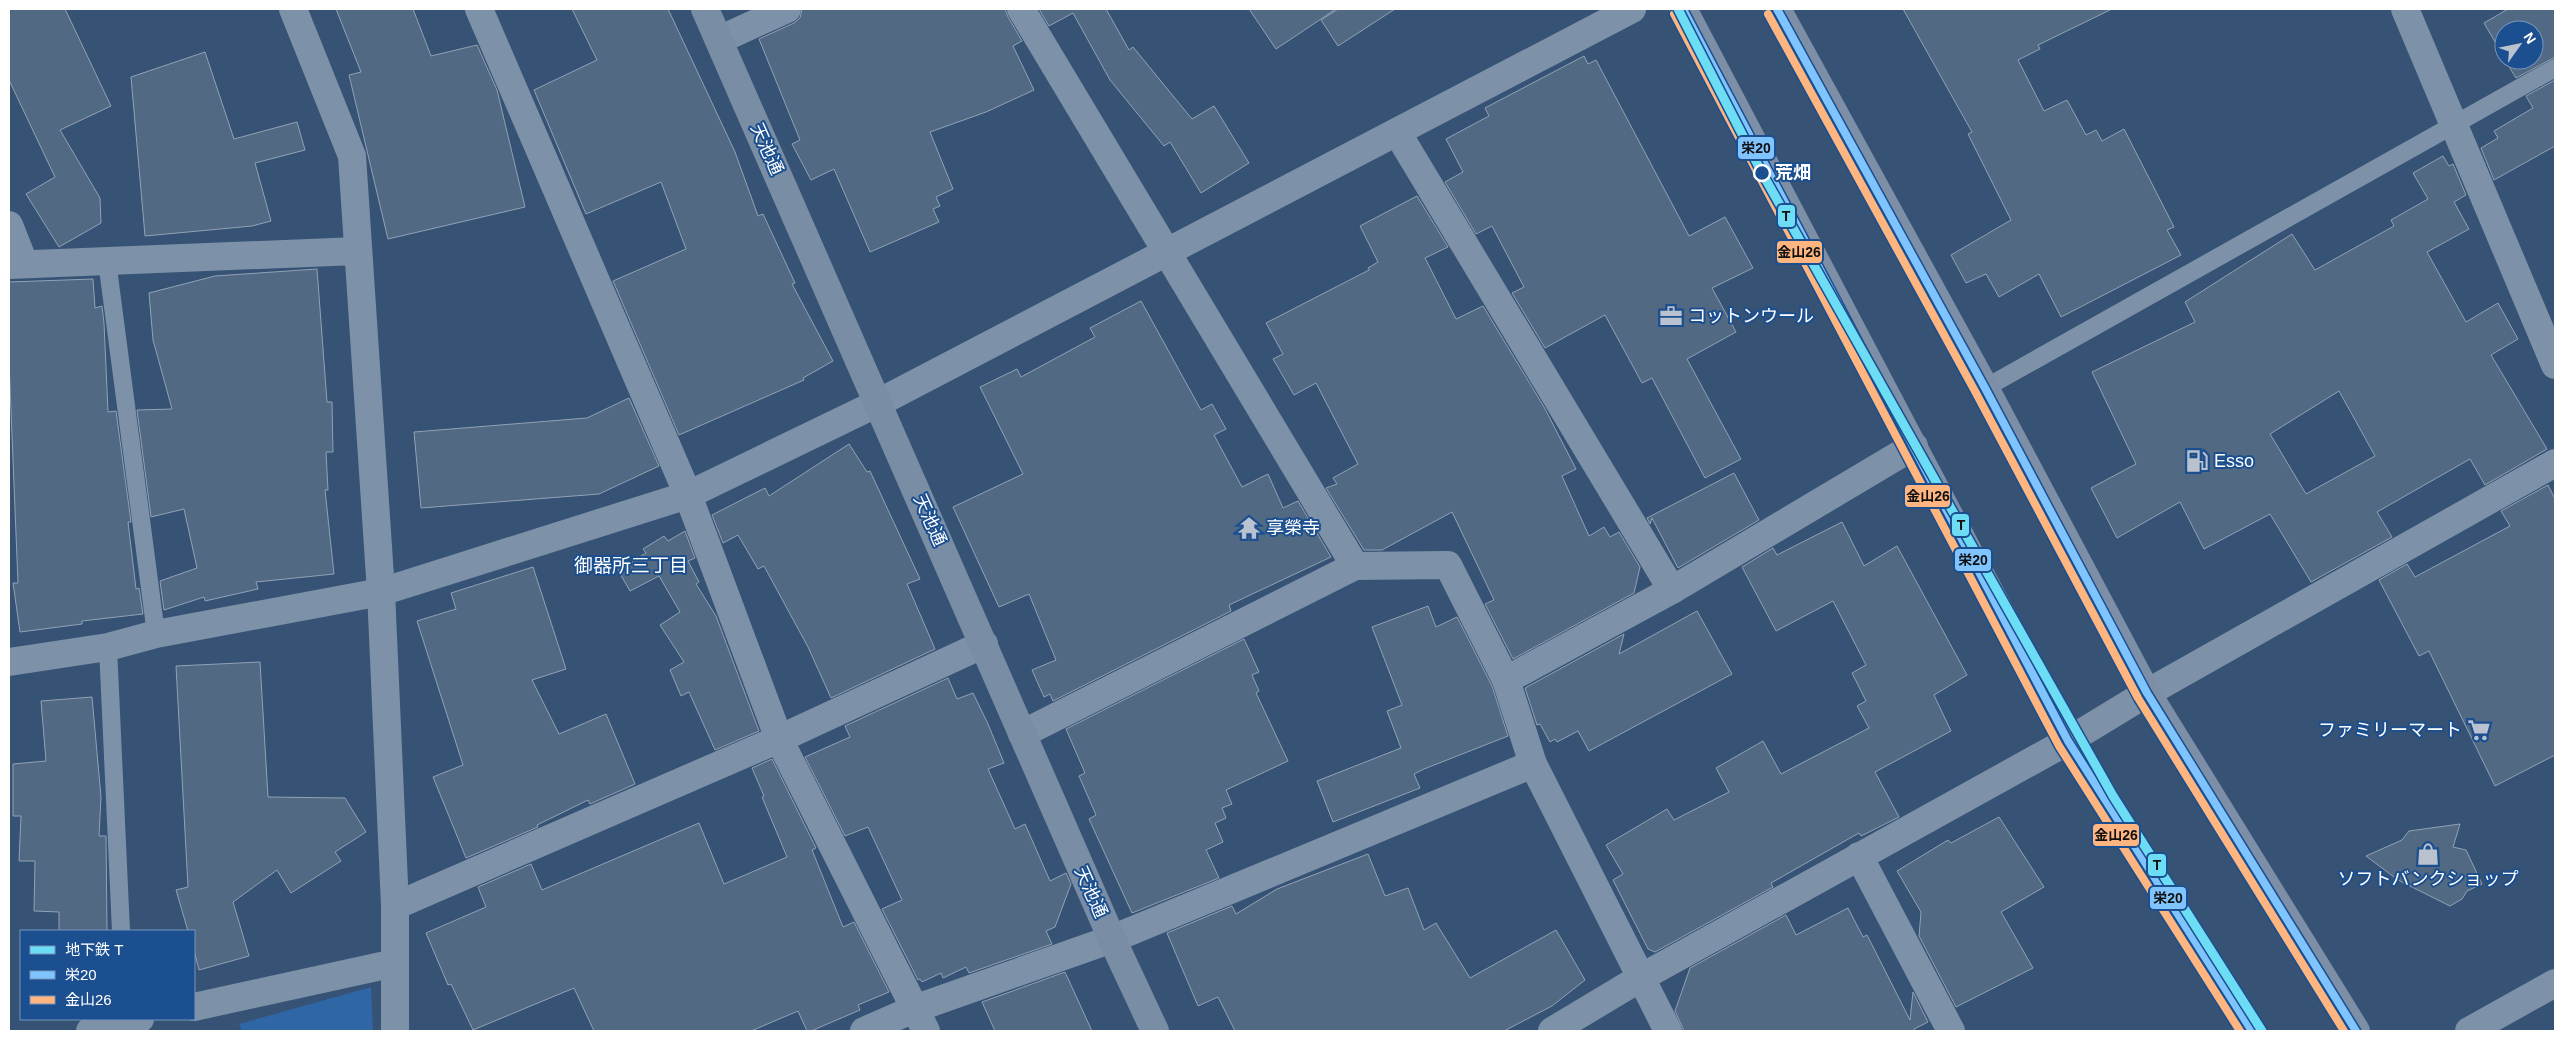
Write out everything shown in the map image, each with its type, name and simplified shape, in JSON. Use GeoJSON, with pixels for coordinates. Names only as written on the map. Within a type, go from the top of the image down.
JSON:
{"type":"FeatureCollection","features":[{"type":"Feature","properties":{"kind":"main road"},"geometry":{"type":"LineString","coordinates":[[1683,9],[2068,741],[2252,1031]]}},
{"type":"Feature","properties":{"kind":"main road"},"geometry":{"type":"LineString","coordinates":[[1777,9],[1985,388],[2147,693],[2356,1031]]}},
{"type":"Feature","properties":{"kind":"street"},"geometry":{"type":"LineString","coordinates":[[293,9],[352,156],[356,252],[381,592],[395,906],[395,1031]]}},
{"type":"Feature","properties":{"kind":"street"},"geometry":{"type":"LineString","coordinates":[[479,9],[688,495],[779,739],[920,1020]]}},
{"type":"Feature","properties":{"kind":"street","name":"天池通"},"geometry":{"type":"LineString","coordinates":[[705,9],[1112,939],[1156,1031]]}},
{"type":"Feature","properties":{"kind":"street"},"geometry":{"type":"LineString","coordinates":[[719,40],[787,9]]}},
{"type":"Feature","properties":{"kind":"street"},"geometry":{"type":"LineString","coordinates":[[1021,9],[1355,566]]}},
{"type":"Feature","properties":{"kind":"street"},"geometry":{"type":"LineString","coordinates":[[9,662],[108,647],[156,634],[381,592],[688,495],[878,403],[1632,9]]}},
{"type":"Feature","properties":{"kind":"street"},"geometry":{"type":"LineString","coordinates":[[2405,9],[2555,364]]}},
{"type":"Feature","properties":{"kind":"street"},"geometry":{"type":"LineString","coordinates":[[1397,132],[1672,590]]}},
{"type":"Feature","properties":{"kind":"street"},"geometry":{"type":"LineString","coordinates":[[9,225],[16,264],[356,252]]}},
{"type":"Feature","properties":{"kind":"street"},"geometry":{"type":"LineString","coordinates":[[1506,680],[1672,590],[1914,446]]}},
{"type":"Feature","properties":{"kind":"street"},"geometry":{"type":"LineString","coordinates":[[1552,1031],[1642,977],[2068,741],[2147,693],[2555,463]]}},
{"type":"Feature","properties":{"kind":"street"},"geometry":{"type":"LineString","coordinates":[[1022,734],[1355,566],[1448,565],[1506,680],[1533,764],[1668,1031]]}},
{"type":"Feature","properties":{"kind":"street"},"geometry":{"type":"LineString","coordinates":[[395,906],[779,739],[984,644]]}},
{"type":"Feature","properties":{"kind":"street"},"geometry":{"type":"LineString","coordinates":[[864,1031],[920,1020],[1533,764]]}},
{"type":"Feature","properties":{"kind":"street"},"geometry":{"type":"LineString","coordinates":[[1859,856],[1951,1031]]}},
{"type":"Feature","properties":{"kind":"street"},"geometry":{"type":"LineString","coordinates":[[195,1007],[395,963]]}},
{"type":"Feature","properties":{"kind":"street"},"geometry":{"type":"LineString","coordinates":[[2470,1031],[2555,983]]}},
{"type":"Feature","properties":{"kind":"street"},"geometry":{"type":"LineString","coordinates":[[90,1031],[130,1020]]}},
{"type":"Feature","properties":{"kind":"lane"},"geometry":{"type":"LineString","coordinates":[[1985,388],[2555,68]]}},
{"type":"Feature","properties":{"kind":"lane"},"geometry":{"type":"LineString","coordinates":[[107,261],[156,634]]}},
{"type":"Feature","properties":{"kind":"lane"},"geometry":{"type":"LineString","coordinates":[[108,647],[121,930]]}},
{"type":"Feature","properties":{"kind":"shaded area"},"geometry":{"type":"Polygon","coordinates":[[[371,987],[373,1031],[242,1031],[239,1024],[371,987]]]}},
{"type":"Feature","properties":{"kind":"building"},"geometry":{"type":"Polygon","coordinates":[[[9,9],[65,9],[111,106],[60,130],[100,198],[101,223],[59,247],[26,194],[55,177],[9,80],[9,9]]]}},
{"type":"Feature","properties":{"kind":"building"},"geometry":{"type":"Polygon","coordinates":[[[336,9],[413,9],[431,56],[477,45],[497,90],[525,207],[388,239],[349,75],[361,72],[336,9]]]}},
{"type":"Feature","properties":{"kind":"building"},"geometry":{"type":"Polygon","coordinates":[[[572,9],[668,9],[735,152],[758,216],[763,214],[795,283],[792,284],[833,361],[803,378],[804,380],[679,435],[613,281],[686,249],[661,182],[586,214],[534,90],[597,60],[572,9]]]}},
{"type":"Feature","properties":{"kind":"building"},"geometry":{"type":"Polygon","coordinates":[[[802,9],[1005,9],[1022,41],[1013,46],[1034,90],[986,112],[930,132],[953,189],[936,197],[940,206],[933,209],[939,222],[870,252],[834,169],[811,180],[792,144],[800,140],[759,39],[794,23],[800,18],[802,9]]]}},
{"type":"Feature","properties":{"kind":"building"},"geometry":{"type":"Polygon","coordinates":[[[1039,9],[1106,9],[1129,50],[1133,47],[1192,119],[1214,106],[1249,163],[1201,193],[1170,142],[1164,146],[1110,80],[1073,13],[1049,26],[1039,9]]]}},
{"type":"Feature","properties":{"kind":"building"},"geometry":{"type":"Polygon","coordinates":[[[1249,9],[1336,9],[1276,49],[1249,9]]]}},
{"type":"Feature","properties":{"kind":"building"},"geometry":{"type":"Polygon","coordinates":[[[1338,9],[1395,9],[1338,46],[1321,20],[1338,9]]]}},
{"type":"Feature","properties":{"kind":"building"},"geometry":{"type":"Polygon","coordinates":[[[1903,9],[2112,9],[2038,45],[2040,49],[2018,60],[2044,111],[2067,100],[2086,135],[2096,130],[2102,141],[2124,129],[2174,227],[2167,230],[2181,255],[2061,317],[2039,274],[1999,297],[1986,274],[1966,283],[1951,255],[2011,220],[1968,134],[1972,132],[1903,9]]]}},
{"type":"Feature","properties":{"kind":"building"},"geometry":{"type":"Polygon","coordinates":[[[2508,9],[2555,9],[2555,57],[2544,63],[2544,20],[2494,20],[2494,40],[2484,23],[2508,9]]]}},
{"type":"Feature","properties":{"kind":"building"},"geometry":{"type":"Polygon","coordinates":[[[205,52],[234,139],[297,122],[305,150],[255,163],[271,221],[252,226],[145,236],[131,77],[205,52]]]}},
{"type":"Feature","properties":{"kind":"building"},"geometry":{"type":"Polygon","coordinates":[[[1584,56],[1588,64],[1596,60],[1689,236],[1725,217],[1753,268],[1712,288],[1736,332],[1687,359],[1741,459],[1705,478],[1652,378],[1642,383],[1605,315],[1545,348],[1512,293],[1524,287],[1492,226],[1476,234],[1445,182],[1463,172],[1446,139],[1489,116],[1485,108],[1584,56]]]}},
{"type":"Feature","properties":{"kind":"building"},"geometry":{"type":"Polygon","coordinates":[[[2511,70],[2531,70],[2516,78],[2511,70]]]}},
{"type":"Feature","properties":{"kind":"building"},"geometry":{"type":"Polygon","coordinates":[[[2555,80],[2555,146],[2494,180],[2481,148],[2498,138],[2494,131],[2533,108],[2526,96],[2555,80]]]}},
{"type":"Feature","properties":{"kind":"building"},"geometry":{"type":"Polygon","coordinates":[[[2443,156],[2449,166],[2453,164],[2466,195],[2454,202],[2469,229],[2427,252],[2466,322],[2498,303],[2518,339],[2491,355],[2547,449],[2485,485],[2470,459],[2377,512],[2392,537],[2311,582],[2270,514],[2204,549],[2180,502],[2117,538],[2091,488],[2136,464],[2092,372],[2195,322],[2185,302],[2292,234],[2315,270],[2394,226],[2391,220],[2428,199],[2413,173],[2443,156]],[[2339,391],[2270,434],[2306,494],[2375,456],[2339,391]]]}},
{"type":"Feature","properties":{"kind":"building"},"geometry":{"type":"Polygon","coordinates":[[[1417,196],[1448,247],[1425,258],[1456,319],[1483,306],[1544,407],[1576,469],[1562,476],[1589,536],[1604,527],[1610,537],[1619,532],[1640,567],[1634,593],[1513,659],[1485,604],[1494,600],[1452,512],[1382,550],[1364,550],[1326,488],[1337,484],[1333,478],[1358,464],[1316,383],[1294,395],[1273,359],[1283,354],[1266,323],[1369,270],[1368,268],[1378,262],[1360,226],[1417,196]]]}},
{"type":"Feature","properties":{"kind":"building"},"geometry":{"type":"Polygon","coordinates":[[[317,269],[327,402],[332,402],[333,452],[326,452],[328,490],[325,490],[334,574],[256,582],[258,589],[205,601],[204,597],[164,610],[160,581],[197,568],[184,509],[151,517],[137,410],[172,409],[153,340],[149,293],[215,276],[317,269]]]}},
{"type":"Feature","properties":{"kind":"building"},"geometry":{"type":"Polygon","coordinates":[[[93,279],[95,308],[102,306],[108,412],[116,411],[131,522],[128,522],[136,589],[139,588],[143,614],[82,621],[82,624],[20,632],[13,583],[18,583],[9,361],[9,282],[93,279]]]}},
{"type":"Feature","properties":{"kind":"building"},"geometry":{"type":"Polygon","coordinates":[[[1141,301],[1201,410],[1212,404],[1226,429],[1214,435],[1242,487],[1268,474],[1283,508],[1298,501],[1331,557],[1229,605],[1231,611],[1053,701],[1050,694],[1044,697],[1032,670],[1056,660],[1029,594],[999,607],[953,507],[1023,474],[980,387],[1017,369],[1021,377],[1095,337],[1090,328],[1141,301]]]}},
{"type":"Feature","properties":{"kind":"building"},"geometry":{"type":"Polygon","coordinates":[[[629,398],[659,466],[599,494],[421,508],[414,432],[587,418],[629,398]]]}},
{"type":"Feature","properties":{"kind":"building"},"geometry":{"type":"Polygon","coordinates":[[[849,444],[867,472],[870,471],[920,579],[907,584],[935,649],[831,698],[808,647],[764,566],[758,569],[738,535],[723,543],[712,515],[765,488],[769,496],[849,444]]]}},
{"type":"Feature","properties":{"kind":"building"},"geometry":{"type":"Polygon","coordinates":[[[1734,473],[1759,520],[1678,568],[1652,518],[1650,524],[1647,518],[1734,473]]]}},
{"type":"Feature","properties":{"kind":"building"},"geometry":{"type":"Polygon","coordinates":[[[2548,485],[2555,499],[2555,755],[2495,786],[2429,651],[2419,656],[2379,580],[2407,564],[2415,577],[2510,526],[2501,511],[2548,485]]]}},
{"type":"Feature","properties":{"kind":"building"},"geometry":{"type":"Polygon","coordinates":[[[1842,522],[1864,566],[1897,546],[1967,675],[1934,695],[1951,731],[1875,772],[1899,817],[1861,836],[1859,833],[1771,883],[1773,887],[1655,952],[1648,949],[1613,880],[1623,874],[1606,845],[1667,809],[1674,820],[1729,792],[1716,768],[1763,741],[1781,774],[1869,728],[1857,706],[1866,701],[1852,673],[1866,665],[1833,601],[1776,631],[1742,567],[1773,548],[1777,555],[1842,522]]]}},
{"type":"Feature","properties":{"kind":"building"},"geometry":{"type":"Polygon","coordinates":[[[685,531],[695,558],[688,561],[699,582],[696,584],[716,616],[759,731],[715,750],[689,692],[681,696],[670,670],[684,662],[660,625],[680,612],[659,576],[630,591],[618,570],[646,553],[643,549],[664,536],[668,541],[685,531]]]}},
{"type":"Feature","properties":{"kind":"building"},"geometry":{"type":"Polygon","coordinates":[[[533,567],[566,669],[532,680],[559,734],[606,714],[635,784],[590,804],[588,800],[537,825],[538,827],[466,858],[433,777],[463,765],[417,621],[456,609],[451,593],[533,567]]]}},
{"type":"Feature","properties":{"kind":"building"},"geometry":{"type":"Polygon","coordinates":[[[1428,606],[1436,627],[1457,617],[1492,686],[1508,736],[1414,774],[1420,788],[1333,822],[1317,781],[1401,748],[1387,711],[1402,705],[1372,627],[1428,606]]]}},
{"type":"Feature","properties":{"kind":"building"},"geometry":{"type":"Polygon","coordinates":[[[1697,611],[1732,674],[1589,751],[1578,731],[1557,742],[1555,739],[1550,742],[1540,724],[1537,725],[1525,688],[1624,634],[1619,654],[1697,611]]]}},
{"type":"Feature","properties":{"kind":"building"},"geometry":{"type":"Polygon","coordinates":[[[1244,639],[1259,672],[1252,675],[1259,691],[1256,693],[1288,761],[1226,790],[1232,804],[1222,808],[1226,818],[1215,823],[1223,842],[1206,850],[1219,878],[1132,913],[1089,819],[1096,815],[1079,776],[1085,773],[1066,729],[1244,639]]]}},
{"type":"Feature","properties":{"kind":"building"},"geometry":{"type":"Polygon","coordinates":[[[260,662],[268,797],[345,798],[366,832],[335,852],[341,861],[291,893],[277,870],[233,902],[249,956],[199,970],[195,954],[195,930],[188,930],[176,890],[188,887],[176,666],[260,662]]]}},
{"type":"Feature","properties":{"kind":"building"},"geometry":{"type":"Polygon","coordinates":[[[948,678],[957,699],[973,693],[988,724],[1004,763],[988,769],[1015,829],[1025,824],[1050,881],[1066,873],[1071,884],[1055,927],[1046,931],[1052,944],[969,973],[966,967],[943,978],[941,973],[922,982],[920,979],[918,980],[882,909],[902,900],[868,827],[845,836],[805,757],[850,737],[845,726],[948,678]]]}},
{"type":"Feature","properties":{"kind":"building"},"geometry":{"type":"Polygon","coordinates":[[[92,697],[101,797],[99,836],[106,836],[107,930],[59,930],[59,912],[34,911],[35,861],[19,861],[21,816],[13,816],[13,764],[46,761],[41,701],[92,697]]]}},
{"type":"Feature","properties":{"kind":"building"},"geometry":{"type":"Polygon","coordinates":[[[772,759],[816,848],[812,850],[843,927],[854,922],[889,992],[858,1005],[860,1010],[811,1031],[807,1031],[798,1011],[751,1031],[594,1031],[574,988],[473,1030],[451,984],[448,985],[426,933],[486,907],[478,887],[531,864],[542,890],[699,823],[724,884],[787,857],[752,768],[772,759]]]}},
{"type":"Feature","properties":{"kind":"building"},"geometry":{"type":"Polygon","coordinates":[[[1999,817],[2044,887],[2001,912],[2033,968],[1956,1007],[1919,936],[1921,912],[1897,871],[1948,840],[1951,843],[1999,817]]]}},
{"type":"Feature","properties":{"kind":"building"},"geometry":{"type":"Polygon","coordinates":[[[2460,824],[2453,847],[2466,850],[2482,884],[2467,891],[2462,899],[2450,906],[2398,880],[2366,856],[2402,840],[2409,831],[2460,824]]]}},
{"type":"Feature","properties":{"kind":"building"},"geometry":{"type":"Polygon","coordinates":[[[1368,854],[1385,896],[1408,888],[1424,930],[1436,923],[1470,978],[1556,930],[1585,980],[1552,1006],[1504,1031],[1235,1031],[1218,997],[1198,1006],[1167,933],[1232,906],[1236,914],[1277,889],[1368,854]]]}},
{"type":"Feature","properties":{"kind":"building"},"geometry":{"type":"Polygon","coordinates":[[[1848,908],[1863,937],[1867,935],[1910,1020],[1913,992],[1928,1022],[1914,1029],[1915,1031],[1684,1031],[1675,1011],[1690,968],[1786,915],[1796,935],[1848,908]]]}},
{"type":"Feature","properties":{"kind":"building"},"geometry":{"type":"Polygon","coordinates":[[[1065,972],[1092,1031],[995,1031],[982,1002],[1065,972]]]}},
{"type":"Feature","properties":{"kind":"metro line","name":"T"},"geometry":{"type":"LineString","coordinates":[[1678,9],[1762,173],[2113,796],[2262,1031]]}},
{"type":"Feature","properties":{"kind":"transit line","name":"栄20"},"geometry":{"type":"LineString","coordinates":[[1683,9],[2068,741],[2252,1031]]}},
{"type":"Feature","properties":{"kind":"transit line","name":"栄20"},"geometry":{"type":"LineString","coordinates":[[1777,9],[1985,388],[2147,693],[2356,1031]]}},
{"type":"Feature","properties":{"kind":"transit line","name":"金山26"},"geometry":{"type":"LineString","coordinates":[[1674,14],[2059,746],[2240,1031]]}},
{"type":"Feature","properties":{"kind":"transit line","name":"金山26"},"geometry":{"type":"LineString","coordinates":[[1768,14],[1976,393],[2138,698],[2344,1031]]}},
{"type":"Feature","properties":{"kind":"place","name":"荒畑"},"geometry":{"type":"Point","coordinates":[1762,173]}},
{"type":"Feature","properties":{"kind":"place","name":"コットンウール"},"geometry":{"type":"Point","coordinates":[1671,316]}},
{"type":"Feature","properties":{"kind":"place","name":"Esso"},"geometry":{"type":"Point","coordinates":[2197,461]}},
{"type":"Feature","properties":{"kind":"place","name":"享榮寺"},"geometry":{"type":"Point","coordinates":[1249,528]}},
{"type":"Feature","properties":{"kind":"place","name":"ファミリーマート"},"geometry":{"type":"Point","coordinates":[2479,730]}},
{"type":"Feature","properties":{"kind":"place","name":"ソフトバンクショップ"},"geometry":{"type":"Point","coordinates":[2428,854]}},
{"type":"Feature","properties":{"kind":"district","name":"御器所三丁目"},"geometry":{"type":"Point","coordinates":[631,565]}}]}
